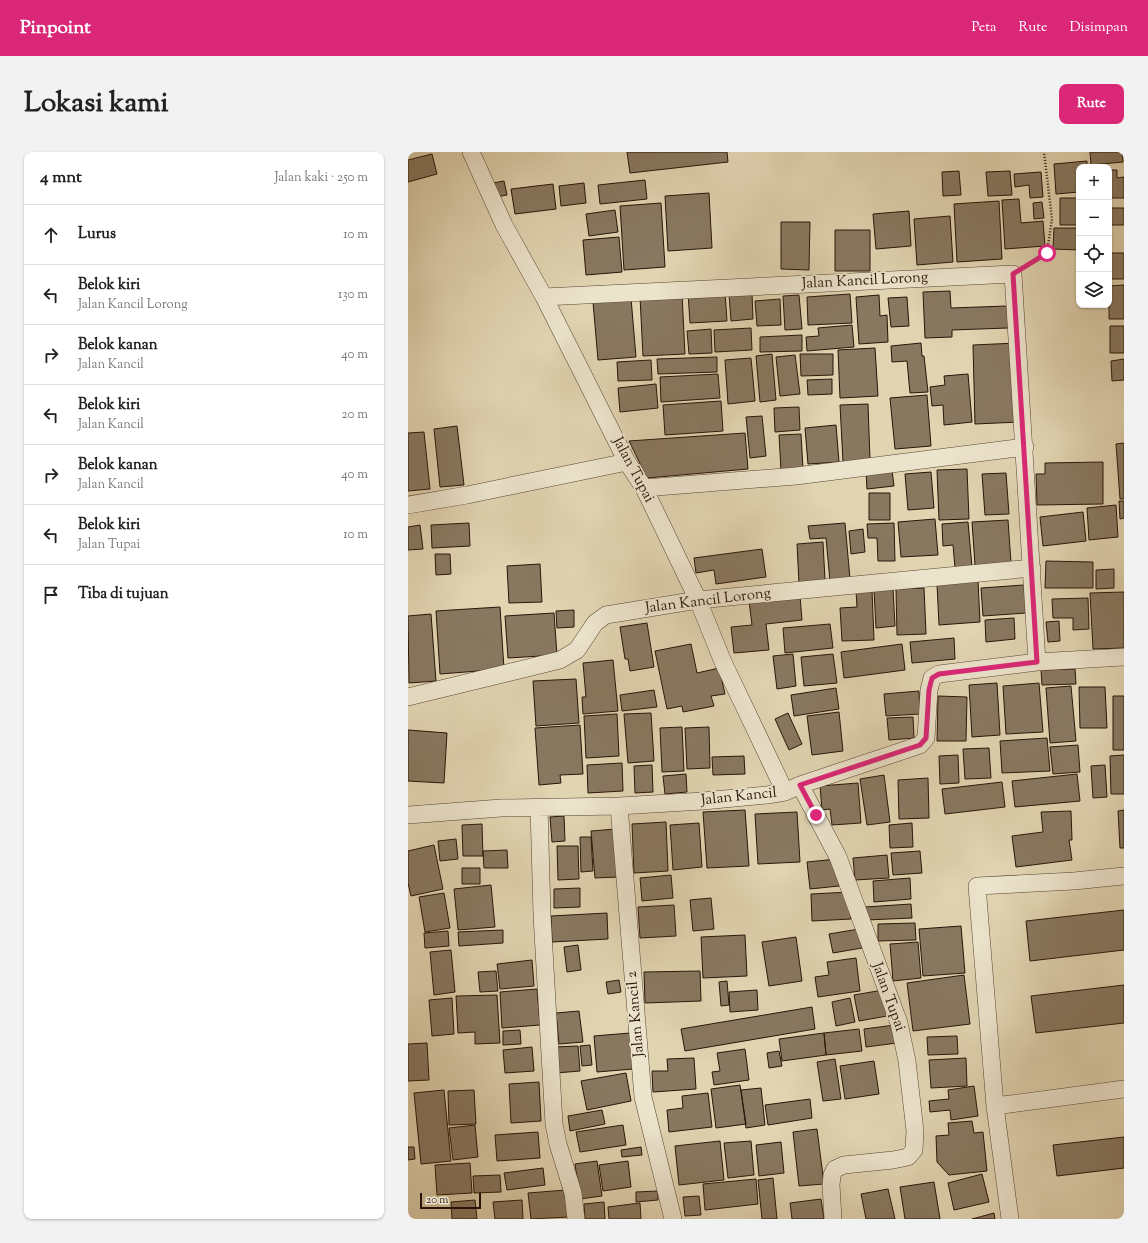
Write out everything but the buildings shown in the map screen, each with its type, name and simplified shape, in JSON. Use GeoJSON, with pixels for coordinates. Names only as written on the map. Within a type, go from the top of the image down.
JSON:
{"type":"FeatureCollection","features":[{"type":"Feature","properties":{"kind":"street","name":"Jalan Tupai"},"geometry":{"type":"LineString","coordinates":[[471,152],[504,225],[544,297],[627,462],[644,488],[698,600],[723,662],[785,792]]}},
{"type":"Feature","properties":{"kind":"street","name":"Jalan Kancil Lorong"},"geometry":{"type":"LineString","coordinates":[[544,297],[1013,274]]}},
{"type":"Feature","properties":{"kind":"street"},"geometry":{"type":"LineString","coordinates":[[1013,274],[1025,447],[1037,662]]}},
{"type":"Feature","properties":{"kind":"street"},"geometry":{"type":"LineString","coordinates":[[644,488],[796,476],[1025,447]]}},
{"type":"Feature","properties":{"kind":"street"},"geometry":{"type":"LineString","coordinates":[[408,505],[474,494],[627,462]]}},
{"type":"Feature","properties":{"kind":"street","name":"Jalan Kancil Lorong"},"geometry":{"type":"LineString","coordinates":[[408,697],[560,660],[577,650],[595,623],[606,615],[698,600],[1032,568]]}},
{"type":"Feature","properties":{"kind":"street","name":"Jalan Kancil"},"geometry":{"type":"LineString","coordinates":[[408,815],[539,807],[619,806],[702,801],[785,792],[800,785],[920,745],[926,738],[929,690],[932,678],[939,674],[1037,662],[1124,657]]}},
{"type":"Feature","properties":{"kind":"street","name":"Jalan Tupai"},"geometry":{"type":"LineString","coordinates":[[800,785],[838,857],[899,1023],[904,1040],[915,1131],[914,1150],[908,1157],[844,1165],[835,1169],[832,1175],[833,1219]]}},
{"type":"Feature","properties":{"kind":"street","name":"Jalan Kancil 2"},"geometry":{"type":"LineString","coordinates":[[619,806],[644,1097],[674,1219]]}},
{"type":"Feature","properties":{"kind":"street"},"geometry":{"type":"LineString","coordinates":[[539,807],[542,915],[554,1124],[558,1144],[573,1193],[576,1219]]}},
{"type":"Feature","properties":{"kind":"street"},"geometry":{"type":"LineString","coordinates":[[1010,1219],[995,1106],[977,886],[1074,881],[1124,876]]}},
{"type":"Feature","properties":{"kind":"street"},"geometry":{"type":"LineString","coordinates":[[995,1106],[1124,1089]]}},
{"type":"Feature","properties":{"kind":"path"},"geometry":{"type":"LineString","coordinates":[[1013,274],[1047,253],[1052,219],[1044,152]]}},
{"type":"Feature","properties":{"kind":"route"},"geometry":{"type":"LineString","coordinates":[[816,815],[800,785],[882,759],[920,745],[926,738],[929,690],[932,678],[939,674],[1037,662],[1025,447],[1013,274],[1047,253]]}}]}
